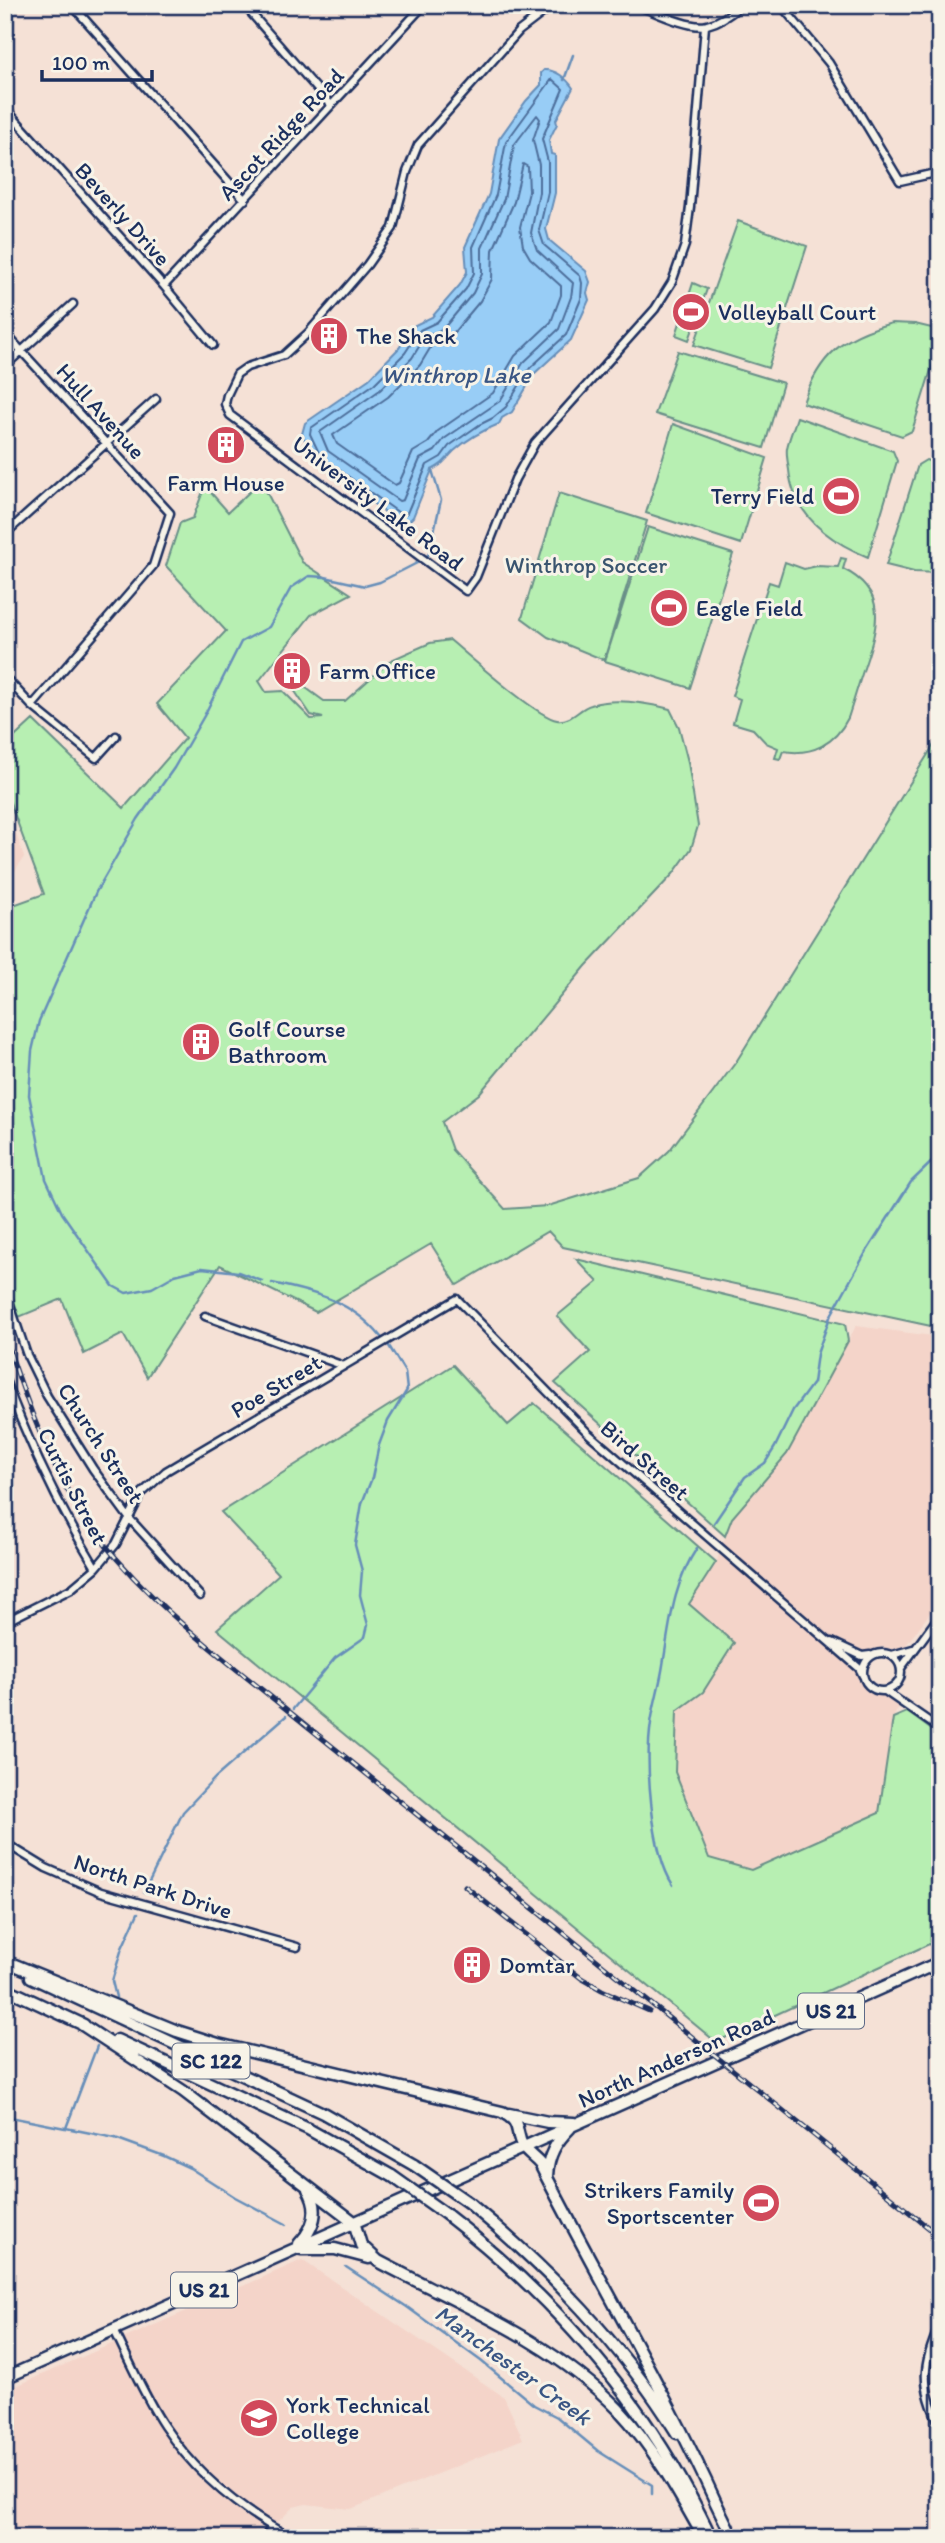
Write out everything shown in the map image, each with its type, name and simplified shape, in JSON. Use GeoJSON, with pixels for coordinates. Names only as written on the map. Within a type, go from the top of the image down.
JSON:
{"type":"FeatureCollection","features":[{"type":"Feature","properties":{"kind":"main road"},"geometry":{"type":"LineString","coordinates":[[5,1962],[166,2026],[245,2051],[535,2120],[574,2123]]}},
{"type":"Feature","properties":{"kind":"main road","name":"SC 122"},"geometry":{"type":"LineString","coordinates":[[5,1962],[323,2113],[414,2165],[469,2203],[534,2259],[596,2324],[667,2417],[733,2538]]}},
{"type":"Feature","properties":{"kind":"main road","name":"North Anderson Road"},"geometry":{"type":"LineString","coordinates":[[354,2222],[430,2191],[574,2123],[940,1962]]}},
{"type":"Feature","properties":{"kind":"main road","name":"SC 122"},"geometry":{"type":"LineString","coordinates":[[5,1988],[309,2130],[392,2176],[486,2245],[537,2291],[611,2375],[670,2461],[711,2538]]}},
{"type":"Feature","properties":{"kind":"main road"},"geometry":{"type":"LineString","coordinates":[[81,2024],[183,2091],[354,2222],[361,2245],[378,2262]]}},
{"type":"Feature","properties":{"kind":"main road"},"geometry":{"type":"LineString","coordinates":[[502,2112],[517,2124],[523,2147],[537,2161],[547,2179],[660,2388],[717,2505]]}},
{"type":"Feature","properties":{"kind":"main road"},"geometry":{"type":"LineString","coordinates":[[547,2179],[548,2161],[554,2147],[574,2123]]}},
{"type":"Feature","properties":{"kind":"main road"},"geometry":{"type":"LineString","coordinates":[[294,2249],[310,2231],[316,2213],[312,2196],[302,2181]]}},
{"type":"Feature","properties":{"kind":"main road","name":"US 21"},"geometry":{"type":"LineString","coordinates":[[5,2378],[354,2222]]}},
{"type":"Feature","properties":{"kind":"main road"},"geometry":{"type":"LineString","coordinates":[[294,2249],[346,2250],[378,2262],[543,2348],[620,2410],[654,2454],[704,2538]]}},
{"type":"Feature","properties":{"kind":"street"},"geometry":{"type":"LineString","coordinates":[[72,5],[245,200]]}},
{"type":"Feature","properties":{"kind":"street"},"geometry":{"type":"LineString","coordinates":[[244,5],[331,105]]}},
{"type":"Feature","properties":{"kind":"street","name":"Ascot Ridge Road"},"geometry":{"type":"LineString","coordinates":[[164,286],[424,5]]}},
{"type":"Feature","properties":{"kind":"street","name":"University Lake Road"},"geometry":{"type":"LineString","coordinates":[[553,5],[519,31],[418,145],[407,172],[393,228],[367,265],[308,333],[284,355],[247,367],[237,374],[225,404],[230,415],[466,591],[476,577],[514,479],[535,443],[655,309],[672,282],[685,244],[690,206],[705,26]]}},
{"type":"Feature","properties":{"kind":"street"},"geometry":{"type":"LineString","coordinates":[[637,5],[686,23],[705,26],[727,17],[741,5]]}},
{"type":"Feature","properties":{"kind":"street"},"geometry":{"type":"LineString","coordinates":[[781,5],[829,63],[900,181],[940,172]]}},
{"type":"Feature","properties":{"kind":"street","name":"Beverly Drive"},"geometry":{"type":"LineString","coordinates":[[5,108],[213,345]]}},
{"type":"Feature","properties":{"kind":"street"},"geometry":{"type":"LineString","coordinates":[[5,366],[73,304]]}},
{"type":"Feature","properties":{"kind":"street","name":"Hull Avenue"},"geometry":{"type":"LineString","coordinates":[[5,333],[170,513],[152,566],[32,706]]}},
{"type":"Feature","properties":{"kind":"street"},"geometry":{"type":"LineString","coordinates":[[5,534],[156,399]]}},
{"type":"Feature","properties":{"kind":"street"},"geometry":{"type":"LineString","coordinates":[[5,677],[32,706],[96,758],[116,736]]}},
{"type":"Feature","properties":{"kind":"street","name":"Church Street"},"geometry":{"type":"LineString","coordinates":[[5,1290],[27,1355],[47,1396],[93,1469],[128,1518],[200,1596]]}},
{"type":"Feature","properties":{"kind":"street","name":"Poe Street"},"geometry":{"type":"LineString","coordinates":[[5,1622],[71,1589],[96,1569],[116,1544],[146,1487],[166,1471],[457,1299]]}},
{"type":"Feature","properties":{"kind":"street","name":"Bird Street"},"geometry":{"type":"LineString","coordinates":[[457,1299],[589,1434],[859,1668],[869,1686],[885,1691],[940,1728]]}},
{"type":"Feature","properties":{"kind":"street"},"geometry":{"type":"LineString","coordinates":[[205,1316],[344,1366]]}},
{"type":"Feature","properties":{"kind":"street","name":"Curtis Street"},"geometry":{"type":"LineString","coordinates":[[5,1380],[65,1515],[96,1569]]}},
{"type":"Feature","properties":{"kind":"street"},"geometry":{"type":"LineString","coordinates":[[885,1691],[900,1680],[901,1668],[940,1615]]}},
{"type":"Feature","properties":{"kind":"street","name":"Bird Street"},"geometry":{"type":"LineString","coordinates":[[821,1636],[862,1656],[880,1652],[892,1655],[913,1649]]}},
{"type":"Feature","properties":{"kind":"street"},"geometry":{"type":"LineString","coordinates":[[863,1676],[866,1661],[874,1654]]}},
{"type":"Feature","properties":{"kind":"street"},"geometry":{"type":"LineString","coordinates":[[892,1655],[901,1668]]}},
{"type":"Feature","properties":{"kind":"street"},"geometry":{"type":"LineString","coordinates":[[896,1685],[901,1701]]}},
{"type":"Feature","properties":{"kind":"street","name":"North Park Drive"},"geometry":{"type":"LineString","coordinates":[[5,1843],[46,1868],[101,1892],[297,1948]]}},
{"type":"Feature","properties":{"kind":"street"},"geometry":{"type":"LineString","coordinates":[[940,2325],[929,2349],[924,2376],[930,2407],[940,2426]]}},
{"type":"Feature","properties":{"kind":"street"},"geometry":{"type":"LineString","coordinates":[[114,2330],[149,2401],[177,2445],[216,2486],[272,2527],[292,2538]]}},
{"type":"Feature","properties":{"kind":"street"},"geometry":{"type":"LineString","coordinates":[[264,2538],[272,2527]]}},
{"type":"Feature","properties":{"kind":"shaded area"},"geometry":{"type":"Polygon","coordinates":[[[5,800],[24,857],[5,882],[5,800]]]}},
{"type":"Feature","properties":{"kind":"shaded area"},"geometry":{"type":"Polygon","coordinates":[[[856,1326],[940,1337],[940,1599],[904,1648],[874,1649],[866,1653],[857,1670],[858,1678],[867,1691],[882,1695],[900,1705],[893,1718],[879,1813],[751,1871],[709,1858],[675,1772],[677,1711],[703,1692],[689,1604],[716,1563],[732,1518],[787,1454],[856,1326]]]}},
{"type":"Feature","properties":{"kind":"shaded area","name":"York Technical College"},"geometry":{"type":"Polygon","coordinates":[[[302,2260],[504,2397],[523,2439],[351,2509],[306,2504],[293,2507],[279,2521],[255,2530],[250,2538],[5,2538],[5,2391],[302,2260]]]}},
{"type":"Feature","properties":{"kind":"green space"},"geometry":{"type":"Polygon","coordinates":[[[738,221],[807,246],[768,368],[694,345],[738,221]]]}},
{"type":"Feature","properties":{"kind":"green space","name":"Volleyball Court"},"geometry":{"type":"Polygon","coordinates":[[[693,283],[707,289],[689,340],[676,335],[693,283]]]}},
{"type":"Feature","properties":{"kind":"green space"},"geometry":{"type":"Polygon","coordinates":[[[892,323],[915,324],[940,330],[940,341],[912,431],[902,436],[803,403],[817,372],[835,350],[860,334],[892,323]]]}},
{"type":"Feature","properties":{"kind":"green space"},"geometry":{"type":"Polygon","coordinates":[[[678,351],[783,383],[764,448],[655,414],[678,351]]]}},
{"type":"Feature","properties":{"kind":"green space","name":"Terry Field"},"geometry":{"type":"Polygon","coordinates":[[[797,417],[893,451],[897,461],[868,557],[827,534],[805,513],[798,500],[792,486],[787,453],[797,417]]]}},
{"type":"Feature","properties":{"kind":"green space"},"geometry":{"type":"Polygon","coordinates":[[[673,424],[767,458],[741,544],[646,513],[673,424]]]}},
{"type":"Feature","properties":{"kind":"green space"},"geometry":{"type":"Polygon","coordinates":[[[926,460],[940,465],[938,573],[914,572],[886,565],[918,465],[926,460]]]}},
{"type":"Feature","properties":{"kind":"green space"},"geometry":{"type":"Polygon","coordinates":[[[261,481],[302,562],[351,594],[311,615],[259,681],[266,692],[283,691],[311,719],[323,718],[311,715],[292,687],[306,688],[324,701],[345,701],[391,660],[430,643],[450,640],[519,698],[557,720],[567,719],[600,703],[630,702],[670,709],[679,727],[688,762],[698,826],[691,849],[673,874],[586,966],[479,1094],[442,1122],[452,1150],[505,1209],[548,1206],[639,1178],[669,1151],[736,1062],[940,735],[940,1328],[563,1247],[548,1231],[457,1285],[431,1244],[316,1312],[220,1265],[147,1377],[123,1334],[84,1354],[62,1299],[19,1317],[5,1271],[5,908],[44,894],[5,789],[5,746],[33,720],[124,808],[185,738],[157,704],[226,631],[166,566],[180,523],[193,518],[205,486],[228,512],[261,481]]]}},
{"type":"Feature","properties":{"kind":"green space","name":"Winthrop Soccer"},"geometry":{"type":"Polygon","coordinates":[[[559,493],[647,521],[604,660],[548,637],[522,618],[559,493]]]}},
{"type":"Feature","properties":{"kind":"green space","name":"Eagle Field"},"geometry":{"type":"Polygon","coordinates":[[[648,527],[733,554],[690,688],[605,661],[648,527]]]}},
{"type":"Feature","properties":{"kind":"green space"},"geometry":{"type":"Polygon","coordinates":[[[841,558],[846,559],[843,569],[867,588],[876,611],[870,651],[848,718],[836,735],[822,746],[804,752],[783,751],[780,759],[775,758],[778,748],[766,743],[753,729],[733,723],[740,699],[732,696],[769,582],[778,585],[785,562],[804,569],[817,566],[838,567],[841,558]]]}},
{"type":"Feature","properties":{"kind":"green space"},"geometry":{"type":"Polygon","coordinates":[[[576,1259],[845,1324],[848,1341],[787,1454],[732,1518],[725,1536],[555,1383],[590,1352],[557,1316],[598,1282],[576,1259]]]}},
{"type":"Feature","properties":{"kind":"green space"},"geometry":{"type":"Polygon","coordinates":[[[453,1365],[508,1425],[534,1403],[716,1562],[689,1604],[734,1643],[703,1692],[677,1711],[675,1772],[709,1858],[751,1870],[879,1813],[893,1718],[907,1712],[940,1736],[940,1939],[716,2042],[217,1629],[279,1574],[221,1512],[453,1365]]]}},
{"type":"Feature","properties":{"kind":"water","name":"Winthrop Lake"},"geometry":{"type":"Polygon","coordinates":[[[544,70],[561,75],[573,88],[549,140],[551,154],[555,155],[555,193],[546,229],[549,240],[586,271],[590,282],[587,293],[589,300],[571,340],[535,373],[512,412],[502,418],[499,424],[464,443],[432,470],[413,517],[407,523],[400,523],[315,461],[302,434],[305,423],[369,379],[399,348],[415,325],[432,317],[460,285],[467,272],[465,247],[489,194],[499,139],[541,85],[541,73],[544,70]]]}},
{"type":"Feature","properties":{"kind":"waterway"},"geometry":{"type":"LineString","coordinates":[[564,80],[573,55]]}},
{"type":"Feature","properties":{"kind":"waterway"},"geometry":{"type":"LineString","coordinates":[[426,557],[429,554],[441,500],[432,470]]}},
{"type":"Feature","properties":{"kind":"waterway"},"geometry":{"type":"LineString","coordinates":[[262,1281],[238,1272],[202,1268],[175,1275],[152,1288],[126,1293],[113,1286],[62,1213],[46,1179],[29,1095],[32,1051],[39,1021],[96,892],[138,819],[174,768],[241,642],[269,627],[291,588],[309,576],[365,586],[380,582],[419,562]]}},
{"type":"Feature","properties":{"kind":"waterway"},"geometry":{"type":"LineString","coordinates":[[714,1523],[745,1477],[765,1463],[775,1447],[793,1410],[813,1383],[817,1354],[830,1317],[865,1254],[911,1182],[940,1154]]}},
{"type":"Feature","properties":{"kind":"waterway"},"geometry":{"type":"LineString","coordinates":[[272,1283],[303,1290],[345,1306],[381,1337]]}},
{"type":"Feature","properties":{"kind":"waterway"},"geometry":{"type":"LineString","coordinates":[[293,1709],[335,1658],[365,1637],[368,1625],[360,1595],[362,1571],[355,1545],[362,1503],[388,1421],[407,1390],[405,1372],[389,1346]]}},
{"type":"Feature","properties":{"kind":"waterway"},"geometry":{"type":"LineString","coordinates":[[673,1885],[665,1870],[655,1830],[649,1740],[674,1604],[683,1576],[697,1548]]}},
{"type":"Feature","properties":{"kind":"waterway"},"geometry":{"type":"LineString","coordinates":[[144,1892],[183,1812],[215,1778],[286,1716]]}},
{"type":"Feature","properties":{"kind":"waterway"},"geometry":{"type":"LineString","coordinates":[[116,1997],[112,1981],[122,1948],[138,1913]]}},
{"type":"Feature","properties":{"kind":"waterway","name":"Manchester Creek"},"geometry":{"type":"LineString","coordinates":[[97,2046],[66,2128],[115,2138],[164,2156],[190,2168],[235,2197],[286,2224]]}},
{"type":"Feature","properties":{"kind":"waterway","name":"Manchester Creek"},"geometry":{"type":"LineString","coordinates":[[5,2116],[65,2128]]}},
{"type":"Feature","properties":{"kind":"waterway","name":"Manchester Creek"},"geometry":{"type":"LineString","coordinates":[[346,2267],[481,2361],[534,2405],[557,2417],[598,2451],[652,2485],[652,2494]]}},
{"type":"Feature","properties":{"kind":"waterway","name":"Manchester Creek"},"geometry":{"type":"LineString","coordinates":[[754,2531],[771,2538]]}},
{"type":"Feature","properties":{"kind":"railway"},"geometry":{"type":"LineString","coordinates":[[5,1338],[41,1435],[68,1491],[112,1553],[164,1608],[222,1658],[940,2237]]}},
{"type":"Feature","properties":{"kind":"railway"},"geometry":{"type":"LineString","coordinates":[[465,1886],[581,1978],[649,2011]]}},
{"type":"Feature","properties":{"kind":"place","name":"Volleyball Court"},"geometry":{"type":"Point","coordinates":[691,312]}},
{"type":"Feature","properties":{"kind":"place","name":"The Shack"},"geometry":{"type":"Point","coordinates":[329,336]}},
{"type":"Feature","properties":{"kind":"place","name":"Farm House"},"geometry":{"type":"Point","coordinates":[226,445]}},
{"type":"Feature","properties":{"kind":"place","name":"Terry Field"},"geometry":{"type":"Point","coordinates":[841,496]}},
{"type":"Feature","properties":{"kind":"place","name":"Eagle Field"},"geometry":{"type":"Point","coordinates":[669,608]}},
{"type":"Feature","properties":{"kind":"place","name":"Farm Office"},"geometry":{"type":"Point","coordinates":[292,671]}},
{"type":"Feature","properties":{"kind":"place","name":"Golf Course Bathroom"},"geometry":{"type":"Point","coordinates":[201,1042]}},
{"type":"Feature","properties":{"kind":"place","name":"Domtar"},"geometry":{"type":"Point","coordinates":[472,1965]}},
{"type":"Feature","properties":{"kind":"place","name":"Strikers Family Sportscenter"},"geometry":{"type":"Point","coordinates":[761,2203]}},
{"type":"Feature","properties":{"kind":"place","name":"York Technical College"},"geometry":{"type":"Point","coordinates":[259,2418]}}]}
